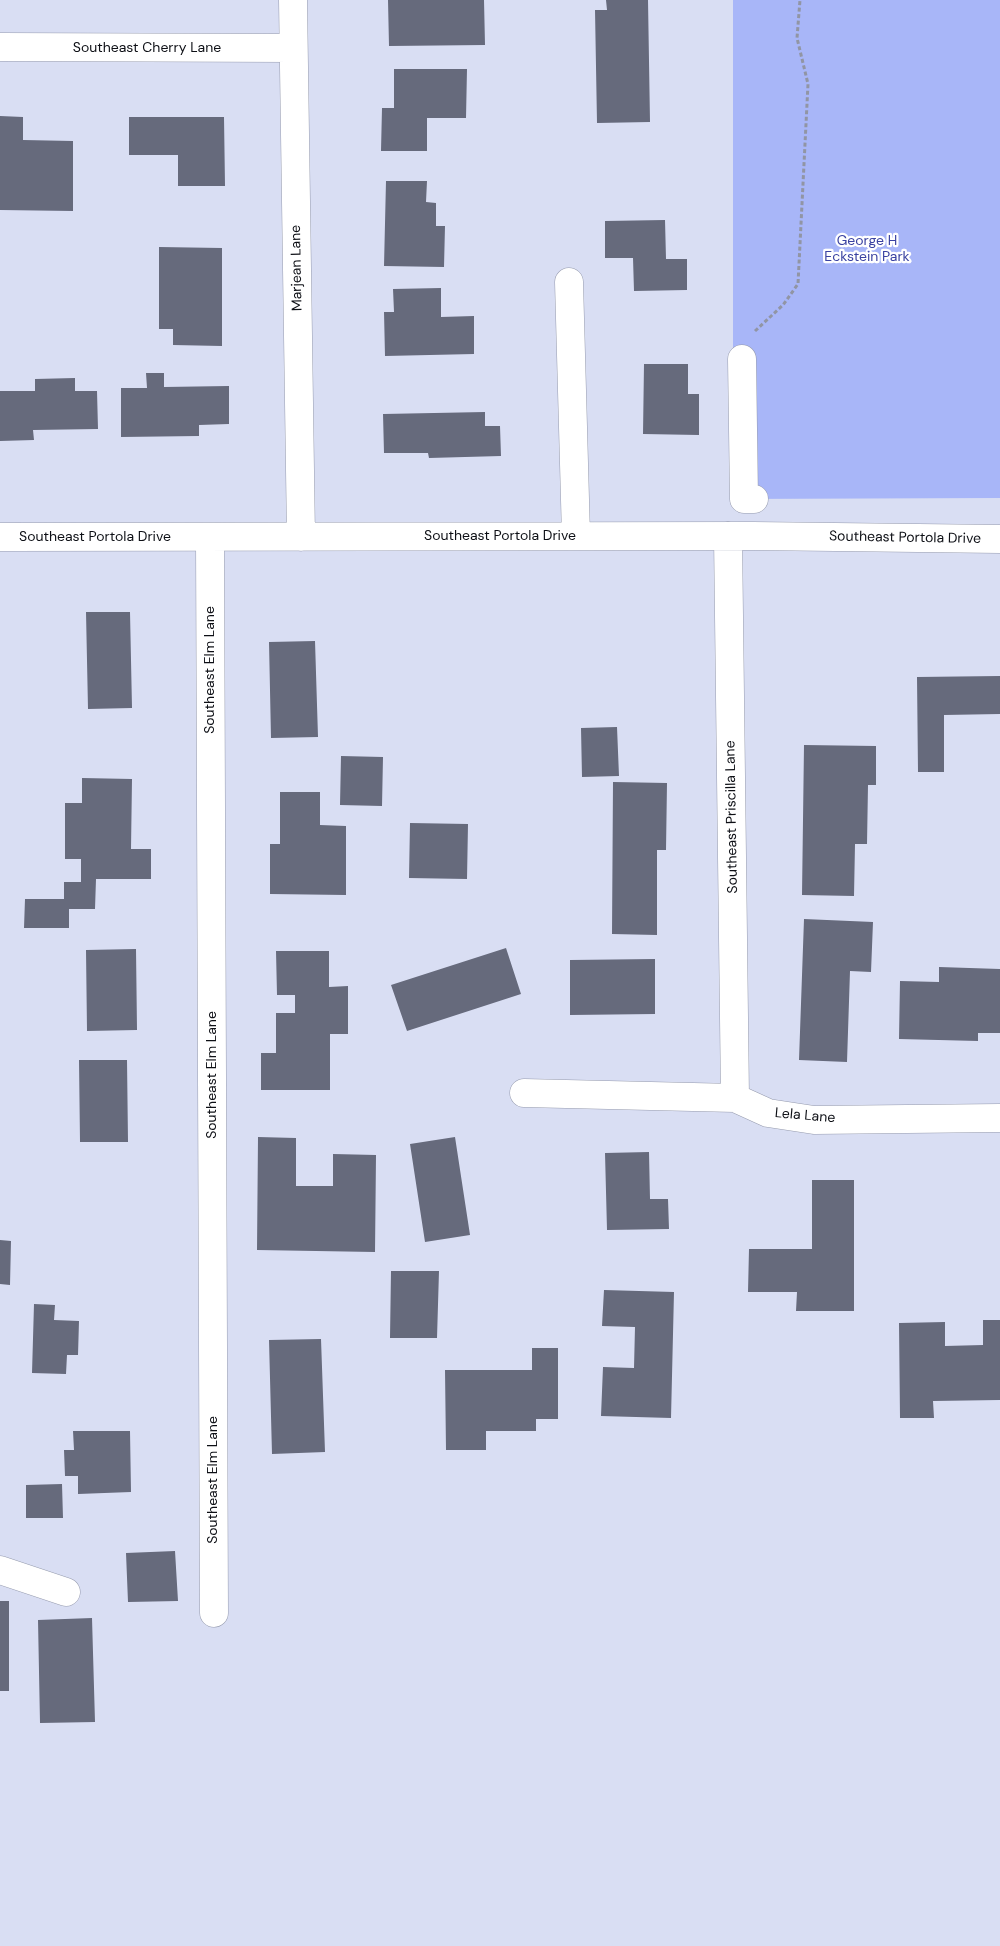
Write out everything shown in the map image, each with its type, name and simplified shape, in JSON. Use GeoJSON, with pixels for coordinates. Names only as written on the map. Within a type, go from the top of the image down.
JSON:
{"type":"FeatureCollection","features":[{"type":"Feature","properties":{"kind":"street","name":"Marjean Lane"},"geometry":{"type":"LineString","coordinates":[[293,0],[301,537]]}},
{"type":"Feature","properties":{"kind":"street","name":"Southeast Cherry Lane"},"geometry":{"type":"LineString","coordinates":[[0,48],[293,48]]}},
{"type":"Feature","properties":{"kind":"street"},"geometry":{"type":"LineString","coordinates":[[569,282],[576,536]]}},
{"type":"Feature","properties":{"kind":"street"},"geometry":{"type":"LineString","coordinates":[[742,359],[744,498],[754,498]]}},
{"type":"Feature","properties":{"kind":"street","name":"Southeast Portola Drive"},"geometry":{"type":"LineString","coordinates":[[0,537],[728,536],[1000,539]]}},
{"type":"Feature","properties":{"kind":"street","name":"Southeast Priscilla Lane"},"geometry":{"type":"LineString","coordinates":[[728,536],[735,1098]]}},
{"type":"Feature","properties":{"kind":"street","name":"Southeast Elm Lane"},"geometry":{"type":"LineString","coordinates":[[210,538],[214,1613]]}},
{"type":"Feature","properties":{"kind":"street","name":"Lela Lane"},"geometry":{"type":"LineString","coordinates":[[524,1093],[735,1098],[768,1113],[814,1120],[1000,1118]]}},
{"type":"Feature","properties":{"kind":"street"},"geometry":{"type":"LineString","coordinates":[[0,1570],[66,1592]]}},
{"type":"Feature","properties":{"kind":"path"},"geometry":{"type":"LineString","coordinates":[[742,359],[745,340],[783,305],[798,284],[808,84],[797,38],[800,0]]}},
{"type":"Feature","properties":{"kind":"green space","name":"George H Eckstein Park"},"geometry":{"type":"Polygon","coordinates":[[[733,0],[1000,0],[1000,498],[733,499],[733,0]]]}},
{"type":"Feature","properties":{"kind":"building"},"geometry":{"type":"Polygon","coordinates":[[[388,0],[484,0],[485,45],[389,46],[388,0]]]}},
{"type":"Feature","properties":{"kind":"building"},"geometry":{"type":"Polygon","coordinates":[[[606,0],[648,0],[650,122],[597,123],[595,10],[607,10],[606,0]]]}},
{"type":"Feature","properties":{"kind":"building"},"geometry":{"type":"Polygon","coordinates":[[[394,69],[467,69],[466,118],[427,118],[427,151],[381,151],[382,108],[394,108],[394,69]]]}},
{"type":"Feature","properties":{"kind":"building"},"geometry":{"type":"Polygon","coordinates":[[[0,116],[23,117],[23,140],[73,141],[73,211],[0,210],[0,116]]]}},
{"type":"Feature","properties":{"kind":"building"},"geometry":{"type":"Polygon","coordinates":[[[129,117],[224,117],[225,186],[178,186],[178,155],[129,155],[129,117]]]}},
{"type":"Feature","properties":{"kind":"building"},"geometry":{"type":"Polygon","coordinates":[[[386,181],[427,181],[426,202],[436,203],[436,226],[445,226],[444,267],[384,266],[386,181]]]}},
{"type":"Feature","properties":{"kind":"building"},"geometry":{"type":"Polygon","coordinates":[[[665,220],[666,259],[687,259],[687,290],[634,291],[633,258],[605,258],[605,221],[665,220]]]}},
{"type":"Feature","properties":{"kind":"building"},"geometry":{"type":"Polygon","coordinates":[[[159,247],[222,248],[222,346],[173,345],[173,329],[159,329],[159,247]]]}},
{"type":"Feature","properties":{"kind":"building"},"geometry":{"type":"Polygon","coordinates":[[[441,288],[441,317],[474,316],[474,354],[385,356],[384,312],[394,312],[393,289],[441,288]]]}},
{"type":"Feature","properties":{"kind":"building"},"geometry":{"type":"Polygon","coordinates":[[[644,364],[688,364],[688,394],[699,394],[699,435],[643,434],[644,364]]]}},
{"type":"Feature","properties":{"kind":"building"},"geometry":{"type":"Polygon","coordinates":[[[146,373],[164,373],[164,387],[229,386],[229,424],[199,425],[199,436],[121,437],[121,388],[147,388],[146,373]]]}},
{"type":"Feature","properties":{"kind":"building"},"geometry":{"type":"Polygon","coordinates":[[[75,378],[75,391],[97,391],[98,429],[33,430],[34,440],[0,441],[0,391],[35,391],[35,379],[75,378]]]}},
{"type":"Feature","properties":{"kind":"building"},"geometry":{"type":"Polygon","coordinates":[[[485,412],[485,426],[500,426],[501,456],[429,458],[428,453],[384,453],[383,414],[485,412]]]}},
{"type":"Feature","properties":{"kind":"building"},"geometry":{"type":"Polygon","coordinates":[[[86,612],[130,612],[132,708],[88,709],[86,612]]]}},
{"type":"Feature","properties":{"kind":"building"},"geometry":{"type":"Polygon","coordinates":[[[315,641],[318,737],[271,738],[269,642],[315,641]]]}},
{"type":"Feature","properties":{"kind":"building"},"geometry":{"type":"Polygon","coordinates":[[[1000,676],[1000,714],[944,715],[944,772],[918,772],[917,677],[1000,676]]]}},
{"type":"Feature","properties":{"kind":"building"},"geometry":{"type":"Polygon","coordinates":[[[617,727],[619,776],[582,777],[581,728],[617,727]]]}},
{"type":"Feature","properties":{"kind":"building"},"geometry":{"type":"Polygon","coordinates":[[[804,745],[876,746],[876,785],[868,785],[867,844],[855,844],[854,896],[802,895],[804,745]]]}},
{"type":"Feature","properties":{"kind":"building"},"geometry":{"type":"Polygon","coordinates":[[[341,756],[383,757],[382,806],[340,805],[341,756]]]}},
{"type":"Feature","properties":{"kind":"building"},"geometry":{"type":"Polygon","coordinates":[[[82,778],[132,779],[131,849],[151,849],[151,879],[96,879],[95,909],[69,909],[69,928],[24,928],[25,899],[64,899],[64,882],[81,882],[81,859],[65,859],[65,803],[82,803],[82,778]]]}},
{"type":"Feature","properties":{"kind":"building"},"geometry":{"type":"Polygon","coordinates":[[[613,782],[667,783],[666,850],[657,850],[657,935],[612,934],[613,782]]]}},
{"type":"Feature","properties":{"kind":"building"},"geometry":{"type":"Polygon","coordinates":[[[280,792],[320,792],[320,825],[346,826],[346,895],[270,894],[270,844],[280,844],[280,792]]]}},
{"type":"Feature","properties":{"kind":"building"},"geometry":{"type":"Polygon","coordinates":[[[410,823],[468,824],[467,879],[409,878],[410,823]]]}},
{"type":"Feature","properties":{"kind":"building"},"geometry":{"type":"Polygon","coordinates":[[[804,919],[873,922],[871,972],[850,971],[847,1062],[799,1060],[804,919]]]}},
{"type":"Feature","properties":{"kind":"building"},"geometry":{"type":"Polygon","coordinates":[[[506,948],[521,994],[407,1031],[391,985],[506,948]]]}},
{"type":"Feature","properties":{"kind":"building"},"geometry":{"type":"Polygon","coordinates":[[[136,949],[137,1030],[87,1031],[86,950],[136,949]]]}},
{"type":"Feature","properties":{"kind":"building"},"geometry":{"type":"Polygon","coordinates":[[[276,951],[329,951],[329,987],[348,986],[348,1034],[330,1034],[330,1090],[261,1090],[261,1053],[276,1053],[276,1013],[295,1013],[295,995],[277,995],[276,951]]]}},
{"type":"Feature","properties":{"kind":"building"},"geometry":{"type":"Polygon","coordinates":[[[655,959],[655,1014],[570,1015],[570,960],[655,959]]]}},
{"type":"Feature","properties":{"kind":"building"},"geometry":{"type":"Polygon","coordinates":[[[939,967],[1000,969],[1000,1033],[978,1033],[978,1041],[899,1039],[900,981],[939,982],[939,967]]]}},
{"type":"Feature","properties":{"kind":"building"},"geometry":{"type":"Polygon","coordinates":[[[79,1060],[127,1060],[128,1142],[80,1142],[79,1060]]]}},
{"type":"Feature","properties":{"kind":"building"},"geometry":{"type":"Polygon","coordinates":[[[258,1137],[296,1138],[296,1186],[333,1186],[333,1154],[376,1155],[375,1252],[257,1250],[258,1137]]]}},
{"type":"Feature","properties":{"kind":"building"},"geometry":{"type":"Polygon","coordinates":[[[455,1137],[470,1235],[425,1242],[410,1144],[455,1137]]]}},
{"type":"Feature","properties":{"kind":"building"},"geometry":{"type":"Polygon","coordinates":[[[649,1152],[650,1199],[668,1199],[669,1229],[607,1230],[605,1153],[649,1152]]]}},
{"type":"Feature","properties":{"kind":"building"},"geometry":{"type":"Polygon","coordinates":[[[812,1180],[854,1180],[854,1311],[796,1311],[797,1292],[748,1292],[749,1249],[812,1249],[812,1180]]]}},
{"type":"Feature","properties":{"kind":"building"},"geometry":{"type":"Polygon","coordinates":[[[0,1240],[11,1241],[10,1285],[0,1284],[0,1240]]]}},
{"type":"Feature","properties":{"kind":"building"},"geometry":{"type":"Polygon","coordinates":[[[391,1271],[439,1271],[437,1338],[390,1338],[391,1271]]]}},
{"type":"Feature","properties":{"kind":"building"},"geometry":{"type":"Polygon","coordinates":[[[604,1290],[674,1292],[671,1418],[601,1416],[603,1367],[634,1368],[635,1327],[602,1326],[604,1290]]]}},
{"type":"Feature","properties":{"kind":"building"},"geometry":{"type":"Polygon","coordinates":[[[34,1304],[55,1305],[54,1320],[79,1321],[78,1355],[67,1355],[66,1374],[32,1373],[34,1304]]]}},
{"type":"Feature","properties":{"kind":"building"},"geometry":{"type":"Polygon","coordinates":[[[983,1320],[1000,1320],[1000,1400],[933,1401],[934,1418],[900,1418],[899,1323],[945,1322],[945,1346],[983,1345],[983,1320]]]}},
{"type":"Feature","properties":{"kind":"building"},"geometry":{"type":"Polygon","coordinates":[[[321,1339],[325,1452],[272,1454],[269,1340],[321,1339]]]}},
{"type":"Feature","properties":{"kind":"building"},"geometry":{"type":"Polygon","coordinates":[[[532,1348],[558,1348],[558,1419],[536,1419],[536,1431],[486,1431],[486,1450],[446,1450],[445,1370],[532,1370],[532,1348]]]}},
{"type":"Feature","properties":{"kind":"building"},"geometry":{"type":"Polygon","coordinates":[[[73,1431],[130,1431],[131,1492],[78,1494],[78,1476],[65,1476],[64,1450],[74,1450],[73,1431]]]}},
{"type":"Feature","properties":{"kind":"building"},"geometry":{"type":"Polygon","coordinates":[[[62,1484],[63,1518],[26,1518],[26,1485],[62,1484]]]}},
{"type":"Feature","properties":{"kind":"building"},"geometry":{"type":"Polygon","coordinates":[[[175,1551],[178,1601],[128,1602],[126,1553],[175,1551]]]}},
{"type":"Feature","properties":{"kind":"building"},"geometry":{"type":"Polygon","coordinates":[[[0,1601],[9,1601],[9,1691],[0,1691],[0,1601]]]}},
{"type":"Feature","properties":{"kind":"building"},"geometry":{"type":"Polygon","coordinates":[[[92,1618],[95,1722],[40,1723],[38,1620],[92,1618]]]}}]}
